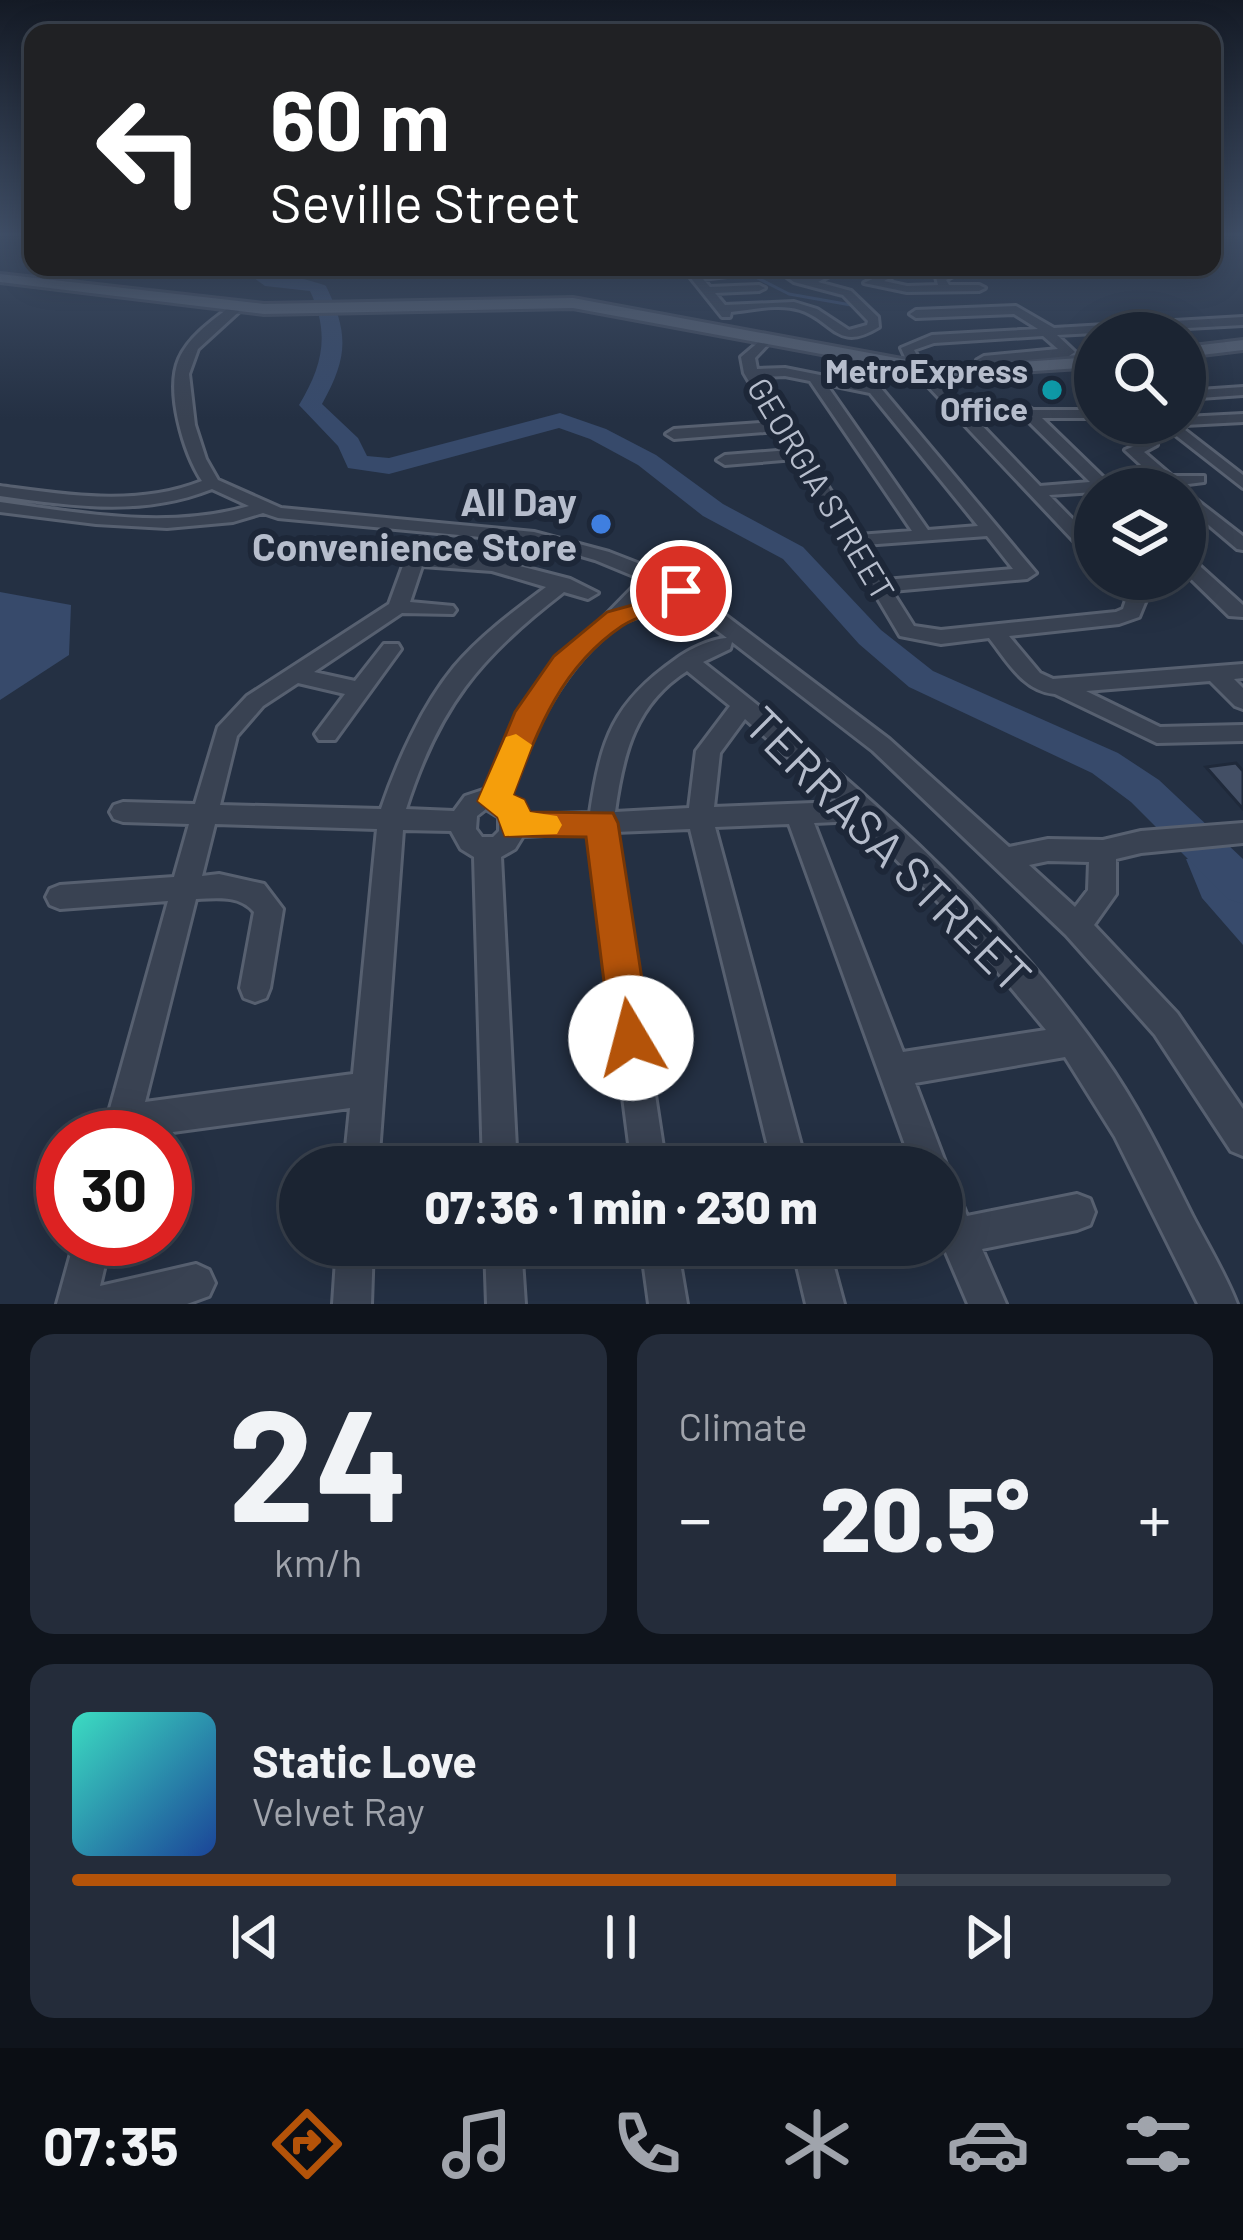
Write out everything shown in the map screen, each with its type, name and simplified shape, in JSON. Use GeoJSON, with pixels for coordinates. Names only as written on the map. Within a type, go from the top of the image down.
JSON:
{"type":"FeatureCollection","features":[{"type":"Feature","properties":{"kind":"main road"},"geometry":{"type":"LineString","coordinates":[[124,297],[242,311],[560,309],[926,374],[994,381],[1074,373]]}},
{"type":"Feature","properties":{"kind":"main road"},"geometry":{"type":"LineString","coordinates":[[1206,350],[1243,346]]}},
{"type":"Feature","properties":{"kind":"main road"},"geometry":{"type":"LineString","coordinates":[[1206,360],[1243,357]]}},
{"type":"Feature","properties":{"kind":"main road"},"geometry":{"type":"LineString","coordinates":[[926,374],[1074,364]]}},
{"type":"Feature","properties":{"kind":"street"},"geometry":{"type":"LineString","coordinates":[[716,297],[725,311],[797,306],[810,310],[827,327],[853,333],[875,323],[852,297]]}},
{"type":"Feature","properties":{"kind":"street"},"geometry":{"type":"LineString","coordinates":[[916,314],[1016,310],[1069,352],[984,360]]}},
{"type":"Feature","properties":{"kind":"street"},"geometry":{"type":"LineString","coordinates":[[242,311],[190,352],[182,374],[196,460],[212,483],[260,508],[340,521],[499,531],[568,545],[681,591],[830,703],[1076,926],[1166,1024],[1243,1139]]}},
{"type":"Feature","properties":{"kind":"street"},"geometry":{"type":"LineString","coordinates":[[1074,531],[906,351],[917,341],[1243,321]]}},
{"type":"Feature","properties":{"kind":"street","name":"GEORGIA STREET"},"geometry":{"type":"LineString","coordinates":[[763,343],[747,360],[751,373],[902,626],[917,636],[994,631]]}},
{"type":"Feature","properties":{"kind":"street"},"geometry":{"type":"LineString","coordinates":[[751,373],[815,378],[877,392],[1028,573],[878,586]]}},
{"type":"Feature","properties":{"kind":"street"},"geometry":{"type":"LineString","coordinates":[[815,378],[924,536]]}},
{"type":"Feature","properties":{"kind":"street"},"geometry":{"type":"LineString","coordinates":[[1206,393],[1243,391]]}},
{"type":"Feature","properties":{"kind":"street"},"geometry":{"type":"LineString","coordinates":[[1074,413],[1026,411],[1084,468]]}},
{"type":"Feature","properties":{"kind":"street"},"geometry":{"type":"LineString","coordinates":[[1206,420],[1243,418]]}},
{"type":"Feature","properties":{"kind":"street"},"geometry":{"type":"LineString","coordinates":[[674,434],[782,426]]}},
{"type":"Feature","properties":{"kind":"street"},"geometry":{"type":"LineString","coordinates":[[1194,444],[1243,483]]}},
{"type":"Feature","properties":{"kind":"street"},"geometry":{"type":"LineString","coordinates":[[1149,445],[1133,449],[1154,468]]}},
{"type":"Feature","properties":{"kind":"street"},"geometry":{"type":"LineString","coordinates":[[725,460],[799,454]]}},
{"type":"Feature","properties":{"kind":"street"},"geometry":{"type":"LineString","coordinates":[[1213,459],[1243,456]]}},
{"type":"Feature","properties":{"kind":"street"},"geometry":{"type":"LineString","coordinates":[[0,491],[134,503],[176,498],[212,483]]}},
{"type":"Feature","properties":{"kind":"street"},"geometry":{"type":"LineString","coordinates":[[1037,491],[1074,489]]}},
{"type":"Feature","properties":{"kind":"street"},"geometry":{"type":"LineString","coordinates":[[0,507],[176,520],[233,517],[260,508]]}},
{"type":"Feature","properties":{"kind":"street"},"geometry":{"type":"LineString","coordinates":[[1206,514],[1243,545]]}},
{"type":"Feature","properties":{"kind":"street"},"geometry":{"type":"LineString","coordinates":[[851,541],[992,530]]}},
{"type":"Feature","properties":{"kind":"street"},"geometry":{"type":"LineString","coordinates":[[362,1146],[391,817],[410,760],[460,674],[507,626],[575,588],[417,550],[398,607]]}},
{"type":"Feature","properties":{"kind":"street"},"geometry":{"type":"LineString","coordinates":[[494,801],[544,687],[563,662],[616,618],[632,594],[656,577]]}},
{"type":"Feature","properties":{"kind":"street"},"geometry":{"type":"LineString","coordinates":[[1206,581],[1240,611]]}},
{"type":"Feature","properties":{"kind":"street"},"geometry":{"type":"LineString","coordinates":[[616,618],[656,607],[681,591]]}},
{"type":"Feature","properties":{"kind":"street"},"geometry":{"type":"LineString","coordinates":[[994,631],[1119,618],[1136,607],[1132,600]]}},
{"type":"Feature","properties":{"kind":"street"},"geometry":{"type":"LineString","coordinates":[[126,1110],[233,721],[398,607],[446,610]]}},
{"type":"Feature","properties":{"kind":"street"},"geometry":{"type":"LineString","coordinates":[[994,631],[1032,677],[1157,735],[1243,733]]}},
{"type":"Feature","properties":{"kind":"street"},"geometry":{"type":"LineString","coordinates":[[646,1146],[601,823],[619,727],[637,699],[686,659],[723,644]]}},
{"type":"Feature","properties":{"kind":"street"},"geometry":{"type":"LineString","coordinates":[[327,734],[391,649]]}},
{"type":"Feature","properties":{"kind":"street","name":"TERRASA STREET"},"geometry":{"type":"LineString","coordinates":[[686,659],[745,704],[986,934],[1094,1070],[1218,1304]]}},
{"type":"Feature","properties":{"kind":"street"},"geometry":{"type":"LineString","coordinates":[[1063,689],[1243,671]]}},
{"type":"Feature","properties":{"kind":"street"},"geometry":{"type":"LineString","coordinates":[[1216,674],[1243,701]]}},
{"type":"Feature","properties":{"kind":"street"},"geometry":{"type":"LineString","coordinates":[[294,675],[358,689]]}},
{"type":"Feature","properties":{"kind":"street"},"geometry":{"type":"LineString","coordinates":[[745,704],[708,751],[700,818],[785,1146]]}},
{"type":"Feature","properties":{"kind":"street"},"geometry":{"type":"LineString","coordinates":[[460,821],[473,806],[494,801],[512,809],[517,826]]}},
{"type":"Feature","properties":{"kind":"street"},"geometry":{"type":"LineString","coordinates":[[460,821],[465,839],[487,846],[506,840],[517,826],[859,811]]}},
{"type":"Feature","properties":{"kind":"street"},"geometry":{"type":"LineString","coordinates":[[123,812],[460,821]]}},
{"type":"Feature","properties":{"kind":"street"},"geometry":{"type":"LineString","coordinates":[[798,814],[922,1146]]}},
{"type":"Feature","properties":{"kind":"street"},"geometry":{"type":"LineString","coordinates":[[1006,859],[1048,850],[1103,851],[1141,842],[1236,834]]}},
{"type":"Feature","properties":{"kind":"street"},"geometry":{"type":"LineString","coordinates":[[487,846],[499,1146]]}},
{"type":"Feature","properties":{"kind":"street"},"geometry":{"type":"LineString","coordinates":[[1076,926],[1102,894],[1103,851]]}},
{"type":"Feature","properties":{"kind":"street"},"geometry":{"type":"LineString","coordinates":[[60,897],[184,887],[254,892],[268,909],[255,988]]}},
{"type":"Feature","properties":{"kind":"street"},"geometry":{"type":"LineString","coordinates":[[895,1070],[1071,1041]]}},
{"type":"Feature","properties":{"kind":"street"},"geometry":{"type":"LineString","coordinates":[[192,1118],[366,1089]]}},
{"type":"Feature","properties":{"kind":"street"},"geometry":{"type":"LineString","coordinates":[[963,1235],[1077,1212]]}},
{"type":"Feature","properties":{"kind":"street"},"geometry":{"type":"LineString","coordinates":[[963,1248],[987,1304]]}},
{"type":"Feature","properties":{"kind":"street"},"geometry":{"type":"LineString","coordinates":[[76,1304],[86,1266]]}},
{"type":"Feature","properties":{"kind":"street"},"geometry":{"type":"LineString","coordinates":[[352,1304],[355,1266]]}},
{"type":"Feature","properties":{"kind":"street"},"geometry":{"type":"LineString","coordinates":[[504,1266],[506,1304]]}},
{"type":"Feature","properties":{"kind":"street"},"geometry":{"type":"LineString","coordinates":[[662,1266],[668,1304]]}},
{"type":"Feature","properties":{"kind":"street"},"geometry":{"type":"LineString","coordinates":[[815,1266],[825,1304]]}},
{"type":"Feature","properties":{"kind":"street"},"geometry":{"type":"LineString","coordinates":[[102,1304],[196,1283]]}},
{"type":"Feature","properties":{"kind":"water"},"geometry":{"type":"Polygon","coordinates":[[[0,592],[71,605],[69,655],[0,700],[0,592]]]}},
{"type":"Feature","properties":{"kind":"water"},"geometry":{"type":"Polygon","coordinates":[[[1235,855],[1243,860],[1243,945],[1202,898],[1186,859],[1235,855]]]}},
{"type":"Feature","properties":{"kind":"building"},"geometry":{"type":"Polygon","coordinates":[[[1236,763],[1243,771],[1243,809],[1206,767],[1236,763]]]}},
{"type":"Feature","properties":{"kind":"waterway"},"geometry":{"type":"LineString","coordinates":[[322,297],[334,322],[330,370],[310,405],[349,443],[357,463],[389,466],[560,420],[598,434],[647,460],[713,510],[793,553],[870,637],[921,679],[1105,763],[1145,791],[1243,886]]}},
{"type":"Feature","properties":{"kind":"waterway"},"geometry":{"type":"LineString","coordinates":[[805,297],[851,305]]}},
{"type":"Feature","properties":{"kind":"slow traffic"},"geometry":{"type":"LineString","coordinates":[[516,745],[494,801],[512,809],[517,826],[545,825]]}},
{"type":"Feature","properties":{"kind":"place","name":"MetroExpress Office"},"geometry":{"type":"Point","coordinates":[1052,390]}},
{"type":"Feature","properties":{"kind":"place","name":"All Day Convenience Store"},"geometry":{"type":"Point","coordinates":[601,524]}},
{"type":"Feature","properties":{"kind":"route"},"geometry":{"type":"LineString","coordinates":[[631,1038],[601,823],[517,826],[512,809],[494,801],[530,712],[563,662],[616,618],[656,607],[681,591]]}}]}
